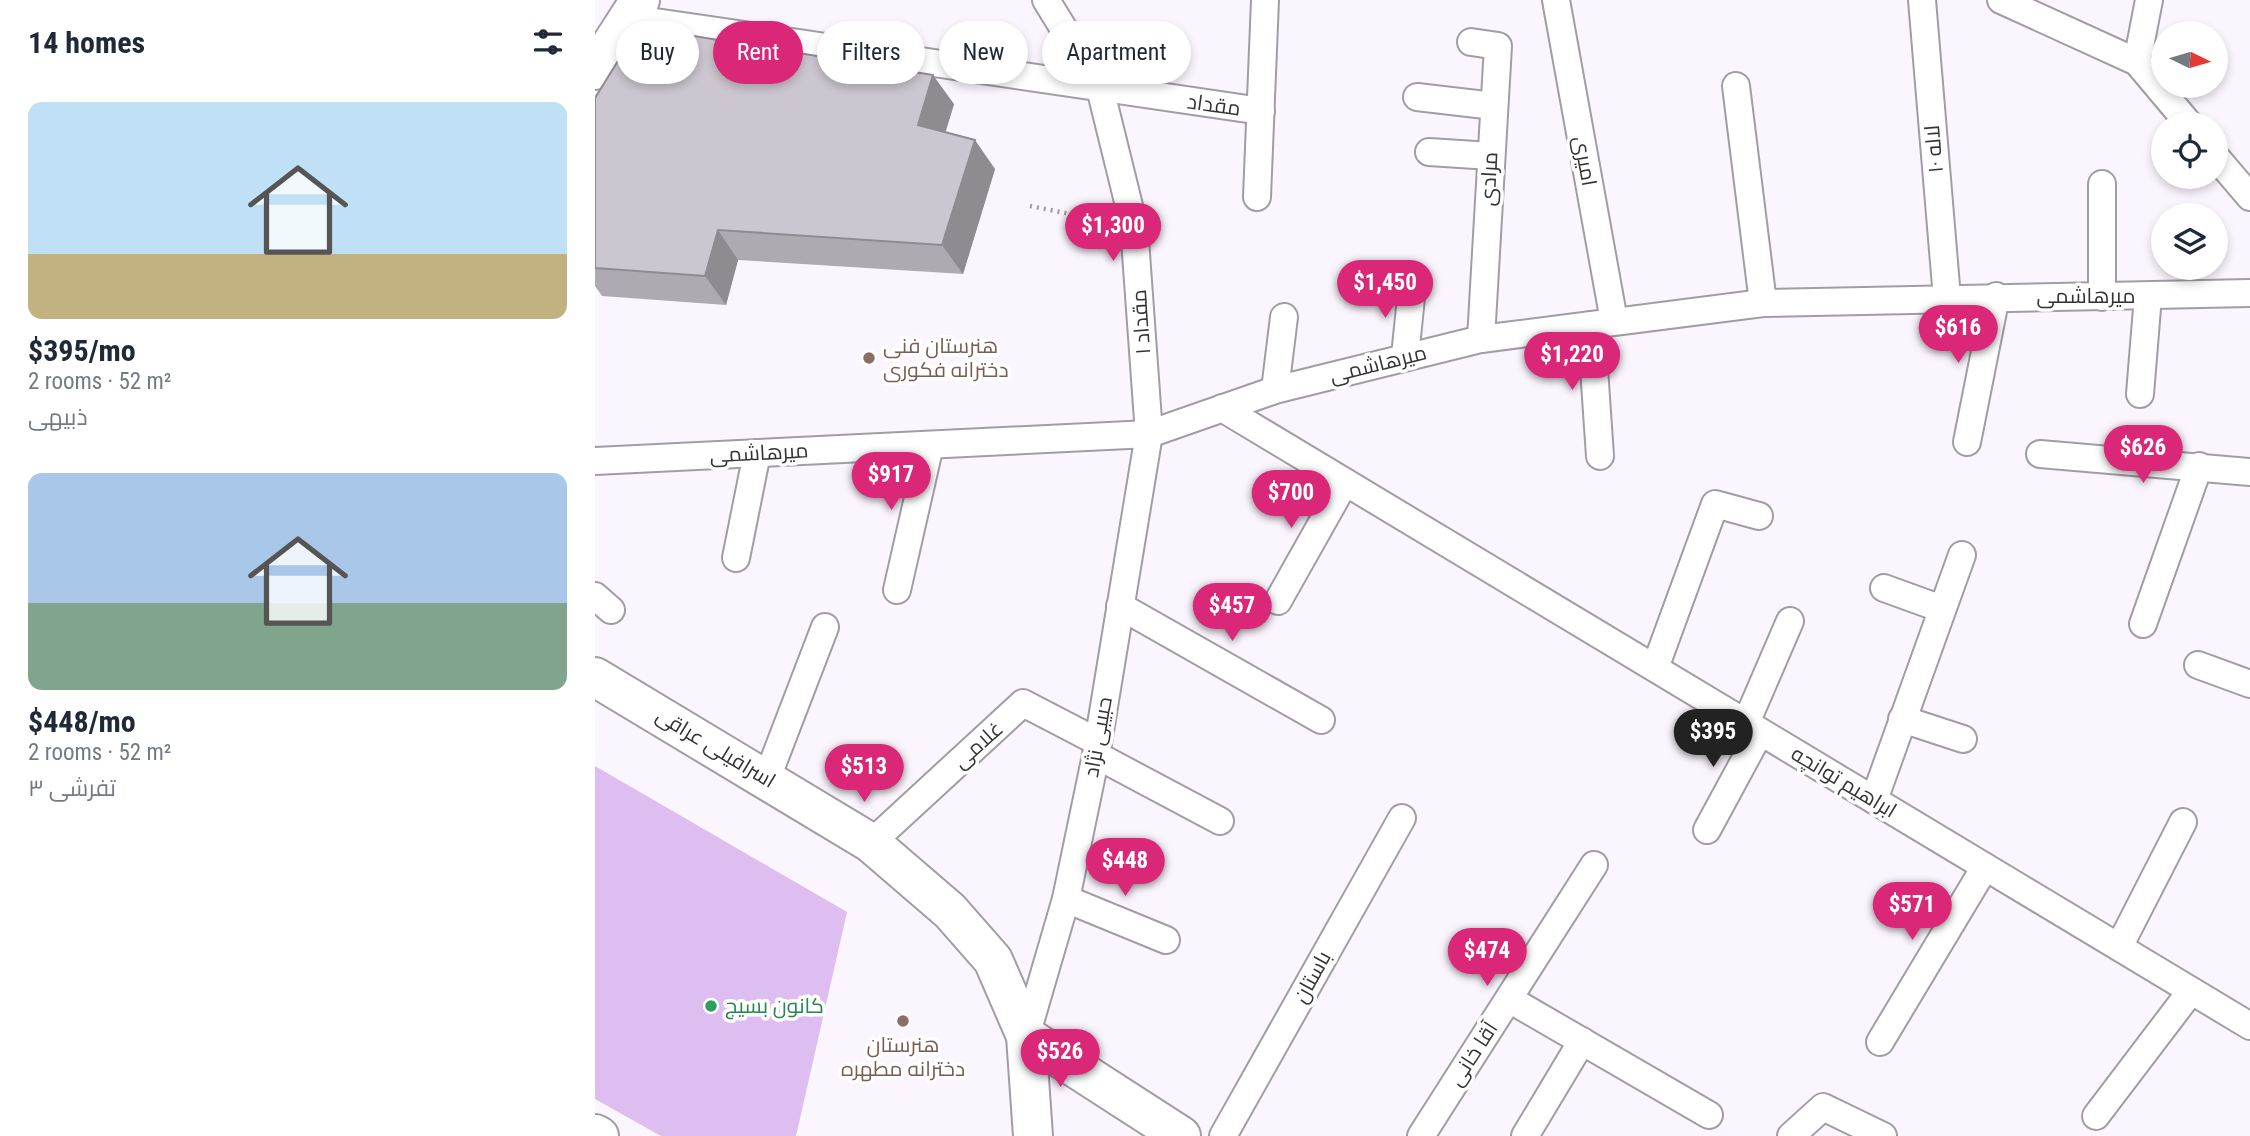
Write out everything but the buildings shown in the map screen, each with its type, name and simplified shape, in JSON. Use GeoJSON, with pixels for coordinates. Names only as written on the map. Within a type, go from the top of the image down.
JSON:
{"type":"FeatureCollection","features":[{"type":"Feature","properties":{"kind":"street","name":"مقداد ۱"},"geometry":{"type":"LineString","coordinates":[[1046,0],[1100,88],[1134,226],[1149,434]]}},
{"type":"Feature","properties":{"kind":"street"},"geometry":{"type":"LineString","coordinates":[[1257,197],[1265,0]]}},
{"type":"Feature","properties":{"kind":"street","name":"امیری"},"geometry":{"type":"LineString","coordinates":[[1556,0],[1602,323],[1600,456]]}},
{"type":"Feature","properties":{"kind":"street","name":"لاله ۱۰"},"geometry":{"type":"LineString","coordinates":[[1922,0],[1947,298]]}},
{"type":"Feature","properties":{"kind":"street"},"geometry":{"type":"LineString","coordinates":[[2001,0],[2137,62],[2179,112]]}},
{"type":"Feature","properties":{"kind":"street"},"geometry":{"type":"LineString","coordinates":[[2137,62],[2148,0]]}},
{"type":"Feature","properties":{"kind":"street","name":"مقداد"},"geometry":{"type":"LineString","coordinates":[[634,9],[1100,88],[1261,111]]}},
{"type":"Feature","properties":{"kind":"street"},"geometry":{"type":"LineString","coordinates":[[595,70],[634,9]]}},
{"type":"Feature","properties":{"kind":"street","name":"مرادی"},"geometry":{"type":"LineString","coordinates":[[1471,42],[1498,46],[1481,340]]}},
{"type":"Feature","properties":{"kind":"street"},"geometry":{"type":"LineString","coordinates":[[1737,86],[1763,303]]}},
{"type":"Feature","properties":{"kind":"street"},"geometry":{"type":"LineString","coordinates":[[1417,97],[1494,106]]}},
{"type":"Feature","properties":{"kind":"street"},"geometry":{"type":"LineString","coordinates":[[1429,152],[1490,156]]}},
{"type":"Feature","properties":{"kind":"street"},"geometry":{"type":"LineString","coordinates":[[2228,171],[2250,197]]}},
{"type":"Feature","properties":{"kind":"street"},"geometry":{"type":"LineString","coordinates":[[2102,184],[2102,297]]}},
{"type":"Feature","properties":{"kind":"street"},"geometry":{"type":"LineString","coordinates":[[1405,356],[1412,289]]}},
{"type":"Feature","properties":{"kind":"street","name":"میرهاشمی"},"geometry":{"type":"LineString","coordinates":[[595,461],[1149,434],[1275,390],[1405,356],[1481,340],[1763,303],[1996,296],[2102,297],[2250,293]]}},
{"type":"Feature","properties":{"kind":"street"},"geometry":{"type":"LineString","coordinates":[[1967,442],[1996,296]]}},
{"type":"Feature","properties":{"kind":"street"},"geometry":{"type":"LineString","coordinates":[[2140,394],[2148,296]]}},
{"type":"Feature","properties":{"kind":"street"},"geometry":{"type":"LineString","coordinates":[[1275,390],[1285,317]]}},
{"type":"Feature","properties":{"kind":"street","name":"ابراهیم توانچه"},"geometry":{"type":"LineString","coordinates":[[1222,408],[2250,1026]]}},
{"type":"Feature","properties":{"kind":"street","name":"حبیبی نژاد"},"geometry":{"type":"LineString","coordinates":[[1026,1036],[1066,899],[1097,748],[1149,434]]}},
{"type":"Feature","properties":{"kind":"street"},"geometry":{"type":"LineString","coordinates":[[897,590],[930,444]]}},
{"type":"Feature","properties":{"kind":"street"},"geometry":{"type":"LineString","coordinates":[[736,558],[757,453]]}},
{"type":"Feature","properties":{"kind":"street"},"geometry":{"type":"LineString","coordinates":[[2040,454],[2250,472]]}},
{"type":"Feature","properties":{"kind":"street"},"geometry":{"type":"LineString","coordinates":[[2143,624],[2199,466]]}},
{"type":"Feature","properties":{"kind":"street"},"geometry":{"type":"LineString","coordinates":[[1278,601],[1345,482]]}},
{"type":"Feature","properties":{"kind":"street"},"geometry":{"type":"LineString","coordinates":[[1655,668],[1715,504],[1759,516]]}},
{"type":"Feature","properties":{"kind":"street"},"geometry":{"type":"LineString","coordinates":[[1874,800],[1962,555]]}},
{"type":"Feature","properties":{"kind":"street"},"geometry":{"type":"LineString","coordinates":[[1885,588],[1942,608]]}},
{"type":"Feature","properties":{"kind":"street"},"geometry":{"type":"LineString","coordinates":[[1120,606],[1321,720]]}},
{"type":"Feature","properties":{"kind":"street"},"geometry":{"type":"LineString","coordinates":[[1707,830],[1753,728],[1790,621]]}},
{"type":"Feature","properties":{"kind":"street"},"geometry":{"type":"LineString","coordinates":[[767,778],[825,627]]}},
{"type":"Feature","properties":{"kind":"street"},"geometry":{"type":"LineString","coordinates":[[2198,665],[2250,684]]}},
{"type":"Feature","properties":{"kind":"street","name":"اسرافیلی عراقی"},"geometry":{"type":"LineString","coordinates":[[595,677],[871,843],[950,911],[993,961],[1026,1036]]}},
{"type":"Feature","properties":{"kind":"street","name":"غلامی"},"geometry":{"type":"LineString","coordinates":[[871,843],[1023,704],[1097,748]]}},
{"type":"Feature","properties":{"kind":"street"},"geometry":{"type":"LineString","coordinates":[[1902,719],[1963,739]]}},
{"type":"Feature","properties":{"kind":"street"},"geometry":{"type":"LineString","coordinates":[[1097,748],[1220,821]]}},
{"type":"Feature","properties":{"kind":"street","name":"باستان"},"geometry":{"type":"LineString","coordinates":[[1223,1136],[1402,818]]}},
{"type":"Feature","properties":{"kind":"street"},"geometry":{"type":"LineString","coordinates":[[2119,947],[2183,822]]}},
{"type":"Feature","properties":{"kind":"street","name":"آقا خانی"},"geometry":{"type":"LineString","coordinates":[[1421,1136],[1594,865]]}},
{"type":"Feature","properties":{"kind":"street"},"geometry":{"type":"LineString","coordinates":[[1880,1042],[1985,867]]}},
{"type":"Feature","properties":{"kind":"street"},"geometry":{"type":"LineString","coordinates":[[1066,899],[1166,940]]}},
{"type":"Feature","properties":{"kind":"street"},"geometry":{"type":"LineString","coordinates":[[2096,1116],[2191,991]]}},
{"type":"Feature","properties":{"kind":"street"},"geometry":{"type":"LineString","coordinates":[[1509,999],[1709,1115]]}},
{"type":"Feature","properties":{"kind":"street"},"geometry":{"type":"LineString","coordinates":[[1026,1036],[1033,1136]]}},
{"type":"Feature","properties":{"kind":"street"},"geometry":{"type":"LineString","coordinates":[[1026,1036],[1181,1136]]}},
{"type":"Feature","properties":{"kind":"street"},"geometry":{"type":"LineString","coordinates":[[1525,1136],[1582,1041]]}},
{"type":"Feature","properties":{"kind":"street"},"geometry":{"type":"LineString","coordinates":[[1791,1136],[1823,1107],[1882,1136]]}},
{"type":"Feature","properties":{"kind":"path"},"geometry":{"type":"LineString","coordinates":[[1030,206],[1134,226]]}},
{"type":"Feature","properties":{"kind":"shaded area","name":"کانون بسیج"},"geometry":{"type":"Polygon","coordinates":[[[595,766],[847,912],[796,1136],[661,1136],[595,1099],[595,766]]]}},
{"type":"Feature","properties":{"kind":"place","name":"هنرستان فنی دخترانه فکوری"},"geometry":{"type":"Point","coordinates":[869,358]}},
{"type":"Feature","properties":{"kind":"place","name":"کانون بسیج"},"geometry":{"type":"Point","coordinates":[711,1006]}},
{"type":"Feature","properties":{"kind":"place","name":"هنرستان دخترانه مطهره"},"geometry":{"type":"Point","coordinates":[903,1021]}}]}
